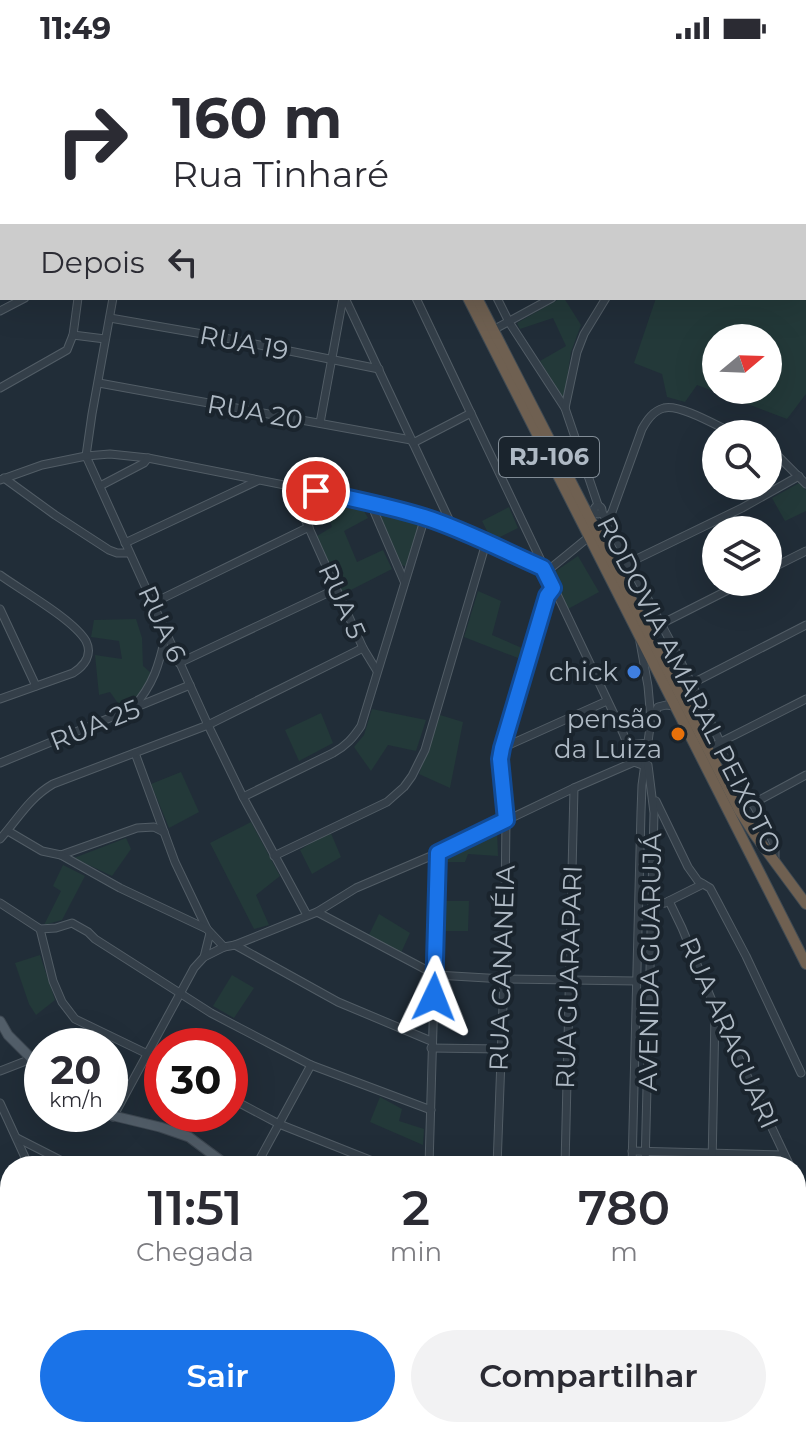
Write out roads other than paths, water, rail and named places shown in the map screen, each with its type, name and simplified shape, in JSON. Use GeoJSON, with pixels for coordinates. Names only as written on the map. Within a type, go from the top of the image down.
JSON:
{"type":"FeatureCollection","features":[{"type":"Feature","properties":{"kind":"highway","name":"RODOVIA AMARAL PEIXOTO"},"geometry":{"type":"LineString","coordinates":[[469,300],[593,532],[674,706],[806,964]]}},
{"type":"Feature","properties":{"kind":"highway","name":"RODOVIA AMARAL PEIXOTO"},"geometry":{"type":"LineString","coordinates":[[478,300],[583,504],[593,532],[616,569],[739,810],[806,904]]}},
{"type":"Feature","properties":{"kind":"highway"},"geometry":{"type":"LineString","coordinates":[[583,504],[600,511],[593,532]]}},
{"type":"Feature","properties":{"kind":"highway"},"geometry":{"type":"LineString","coordinates":[[688,711],[691,684]]}},
{"type":"Feature","properties":{"kind":"highway"},"geometry":{"type":"LineString","coordinates":[[766,850],[770,862],[806,915]]}},
{"type":"Feature","properties":{"kind":"highway"},"geometry":{"type":"LineString","coordinates":[[772,898],[785,913],[806,953]]}},
{"type":"Feature","properties":{"kind":"main road"},"geometry":{"type":"LineString","coordinates":[[0,1021],[24,1052]]}},
{"type":"Feature","properties":{"kind":"main road"},"geometry":{"type":"LineString","coordinates":[[128,1119],[189,1137],[215,1156]]}},
{"type":"Feature","properties":{"kind":"street"},"geometry":{"type":"LineString","coordinates":[[0,311],[21,300]]}},
{"type":"Feature","properties":{"kind":"street"},"geometry":{"type":"LineString","coordinates":[[0,388],[69,346],[78,300]]}},
{"type":"Feature","properties":{"kind":"street"},"geometry":{"type":"LineString","coordinates":[[86,456],[113,300]]}},
{"type":"Feature","properties":{"kind":"street"},"geometry":{"type":"LineString","coordinates":[[320,423],[344,300]]}},
{"type":"Feature","properties":{"kind":"street"},"geometry":{"type":"LineString","coordinates":[[345,300],[453,528]]}},
{"type":"Feature","properties":{"kind":"street"},"geometry":{"type":"LineString","coordinates":[[419,300],[634,762]]}},
{"type":"Feature","properties":{"kind":"street"},"geometry":{"type":"LineString","coordinates":[[498,300],[565,408],[600,511],[775,846],[775,862]]}},
{"type":"Feature","properties":{"kind":"street"},"geometry":{"type":"LineString","coordinates":[[493,330],[548,300]]}},
{"type":"Feature","properties":{"kind":"street"},"geometry":{"type":"LineString","coordinates":[[565,408],[577,352],[605,300]]}},
{"type":"Feature","properties":{"kind":"street","name":"RUA 19"},"geometry":{"type":"LineString","coordinates":[[110,318],[379,369]]}},
{"type":"Feature","properties":{"kind":"street"},"geometry":{"type":"LineString","coordinates":[[73,335],[105,339]]}},
{"type":"Feature","properties":{"kind":"street","name":"RUA 20"},"geometry":{"type":"LineString","coordinates":[[99,383],[412,441]]}},
{"type":"Feature","properties":{"kind":"street"},"geometry":{"type":"LineString","coordinates":[[600,511],[612,512],[649,417],[664,408],[682,410],[704,420]]}},
{"type":"Feature","properties":{"kind":"street"},"geometry":{"type":"LineString","coordinates":[[412,441],[471,413]]}},
{"type":"Feature","properties":{"kind":"street"},"geometry":{"type":"LineString","coordinates":[[2,479],[42,465],[86,456],[110,454],[148,458],[370,502],[425,517],[545,570]]}},
{"type":"Feature","properties":{"kind":"street","name":"RUA 6"},"geometry":{"type":"LineString","coordinates":[[86,456],[208,725],[307,915]]}},
{"type":"Feature","properties":{"kind":"street"},"geometry":{"type":"LineString","coordinates":[[100,486],[148,458]]}},
{"type":"Feature","properties":{"kind":"street"},"geometry":{"type":"LineString","coordinates":[[782,460],[806,484]]}},
{"type":"Feature","properties":{"kind":"street"},"geometry":{"type":"LineString","coordinates":[[616,569],[742,508],[799,476]]}},
{"type":"Feature","properties":{"kind":"street"},"geometry":{"type":"LineString","coordinates":[[2,479],[109,550],[129,553]]}},
{"type":"Feature","properties":{"kind":"street"},"geometry":{"type":"LineString","coordinates":[[125,543],[259,481]]}},
{"type":"Feature","properties":{"kind":"street","name":"RUA 5"},"geometry":{"type":"LineString","coordinates":[[290,486],[363,648],[377,671]]}},
{"type":"Feature","properties":{"kind":"street"},"geometry":{"type":"LineString","coordinates":[[370,502],[404,581]]}},
{"type":"Feature","properties":{"kind":"street"},"geometry":{"type":"LineString","coordinates":[[243,797],[346,745],[361,726],[425,517]]}},
{"type":"Feature","properties":{"kind":"street"},"geometry":{"type":"LineString","coordinates":[[153,603],[309,527]]}},
{"type":"Feature","properties":{"kind":"street"},"geometry":{"type":"LineString","coordinates":[[545,570],[593,532]]}},
{"type":"Feature","properties":{"kind":"street"},"geometry":{"type":"LineString","coordinates":[[274,856],[387,802],[412,776],[425,750],[486,543]]}},
{"type":"Feature","properties":{"kind":"street"},"geometry":{"type":"LineString","coordinates":[[782,563],[806,551]]}},
{"type":"Feature","properties":{"kind":"street"},"geometry":{"type":"LineString","coordinates":[[0,575],[65,621],[86,641],[89,650],[82,667],[73,673],[0,699]]}},
{"type":"Feature","properties":{"kind":"street","name":"RUA CANANÉIA"},"geometry":{"type":"LineString","coordinates":[[497,1156],[506,820],[500,759],[547,596],[553,588]]}},
{"type":"Feature","properties":{"kind":"street"},"geometry":{"type":"LineString","coordinates":[[179,663],[336,589]]}},
{"type":"Feature","properties":{"kind":"street"},"geometry":{"type":"LineString","coordinates":[[661,624],[716,596]]}},
{"type":"Feature","properties":{"kind":"street"},"geometry":{"type":"LineString","coordinates":[[0,609],[36,686]]}},
{"type":"Feature","properties":{"kind":"street"},"geometry":{"type":"LineString","coordinates":[[691,684],[806,625]]}},
{"type":"Feature","properties":{"kind":"street","name":"AVENIDA GUARUJÁ"},"geometry":{"type":"LineString","coordinates":[[632,1156],[640,823],[651,720],[638,630]]}},
{"type":"Feature","properties":{"kind":"street"},"geometry":{"type":"LineString","coordinates":[[131,710],[155,677],[166,633]]}},
{"type":"Feature","properties":{"kind":"street"},"geometry":{"type":"LineString","coordinates":[[0,839],[26,805],[53,784],[208,725],[363,648]]}},
{"type":"Feature","properties":{"kind":"street","name":"RUA 25"},"geometry":{"type":"LineString","coordinates":[[0,763],[190,685]]}},
{"type":"Feature","properties":{"kind":"street"},"geometry":{"type":"LineString","coordinates":[[707,749],[806,699]]}},
{"type":"Feature","properties":{"kind":"street"},"geometry":{"type":"LineString","coordinates":[[502,748],[607,701]]}},
{"type":"Feature","properties":{"kind":"street"},"geometry":{"type":"LineString","coordinates":[[651,720],[658,707],[674,706]]}},
{"type":"Feature","properties":{"kind":"street"},"geometry":{"type":"LineString","coordinates":[[628,745],[649,743]]}},
{"type":"Feature","properties":{"kind":"street"},"geometry":{"type":"LineString","coordinates":[[135,753],[175,862],[209,931],[224,947]]}},
{"type":"Feature","properties":{"kind":"street"},"geometry":{"type":"LineString","coordinates":[[161,1028],[194,968],[204,957],[317,912],[356,888],[574,788],[634,762],[646,762]]}},
{"type":"Feature","properties":{"kind":"street","name":"AVENIDA GUARUJÁ"},"geometry":{"type":"LineString","coordinates":[[645,1156],[654,823],[653,795],[646,762]]}},
{"type":"Feature","properties":{"kind":"street"},"geometry":{"type":"LineString","coordinates":[[752,804],[806,775]]}},
{"type":"Feature","properties":{"kind":"street","name":"RUA GUARAPARI"},"geometry":{"type":"LineString","coordinates":[[565,1156],[574,788]]}},
{"type":"Feature","properties":{"kind":"street"},"geometry":{"type":"LineString","coordinates":[[653,795],[688,867],[696,879],[711,890],[801,1073]]}},
{"type":"Feature","properties":{"kind":"street"},"geometry":{"type":"LineString","coordinates":[[640,823],[667,825]]}},
{"type":"Feature","properties":{"kind":"street"},"geometry":{"type":"LineString","coordinates":[[61,855],[137,828],[154,827],[164,832]]}},
{"type":"Feature","properties":{"kind":"street"},"geometry":{"type":"LineString","coordinates":[[8,831],[42,851],[61,855],[108,882],[209,931]]}},
{"type":"Feature","properties":{"kind":"street"},"geometry":{"type":"LineString","coordinates":[[429,1156],[438,853]]}},
{"type":"Feature","properties":{"kind":"street"},"geometry":{"type":"LineString","coordinates":[[652,905],[669,901],[703,884]]}},
{"type":"Feature","properties":{"kind":"street","name":"RUA ARAGUARI"},"geometry":{"type":"LineString","coordinates":[[669,901],[784,1156]]}},
{"type":"Feature","properties":{"kind":"street"},"geometry":{"type":"LineString","coordinates":[[0,903],[40,929],[72,923],[211,1013],[311,1065],[431,1110]]}},
{"type":"Feature","properties":{"kind":"street"},"geometry":{"type":"LineString","coordinates":[[317,912],[436,975],[636,981]]}},
{"type":"Feature","properties":{"kind":"street"},"geometry":{"type":"LineString","coordinates":[[638,920],[651,921]]}},
{"type":"Feature","properties":{"kind":"street"},"geometry":{"type":"LineString","coordinates":[[40,929],[53,981],[62,1002],[75,1019],[144,1052]]}},
{"type":"Feature","properties":{"kind":"street"},"geometry":{"type":"LineString","coordinates":[[204,957],[209,931]]}},
{"type":"Feature","properties":{"kind":"street"},"geometry":{"type":"LineString","coordinates":[[235,945],[338,1002],[431,1045],[500,1049]]}},
{"type":"Feature","properties":{"kind":"street"},"geometry":{"type":"LineString","coordinates":[[713,1156],[715,1008]]}},
{"type":"Feature","properties":{"kind":"street"},"geometry":{"type":"LineString","coordinates":[[715,1044],[730,1040]]}},
{"type":"Feature","properties":{"kind":"street"},"geometry":{"type":"LineString","coordinates":[[128,1084],[144,1058]]}},
{"type":"Feature","properties":{"kind":"street"},"geometry":{"type":"LineString","coordinates":[[0,1071],[24,1062]]}},
{"type":"Feature","properties":{"kind":"street"},"geometry":{"type":"LineString","coordinates":[[261,1156],[311,1065]]}},
{"type":"Feature","properties":{"kind":"street"},"geometry":{"type":"LineString","coordinates":[[0,1103],[24,1156]]}},
{"type":"Feature","properties":{"kind":"street"},"geometry":{"type":"LineString","coordinates":[[248,1108],[279,1124],[360,1156]]}},
{"type":"Feature","properties":{"kind":"street"},"geometry":{"type":"LineString","coordinates":[[16,1138],[52,1156]]}},
{"type":"Feature","properties":{"kind":"street"},"geometry":{"type":"LineString","coordinates":[[632,1151],[713,1152],[743,1156]]}},
{"type":"Feature","properties":{"kind":"place","name":"chick"},"geometry":{"type":"Point","coordinates":[634,672]}},
{"type":"Feature","properties":{"kind":"place","name":"pensão da Luiza"},"geometry":{"type":"Point","coordinates":[678,734]}}]}
